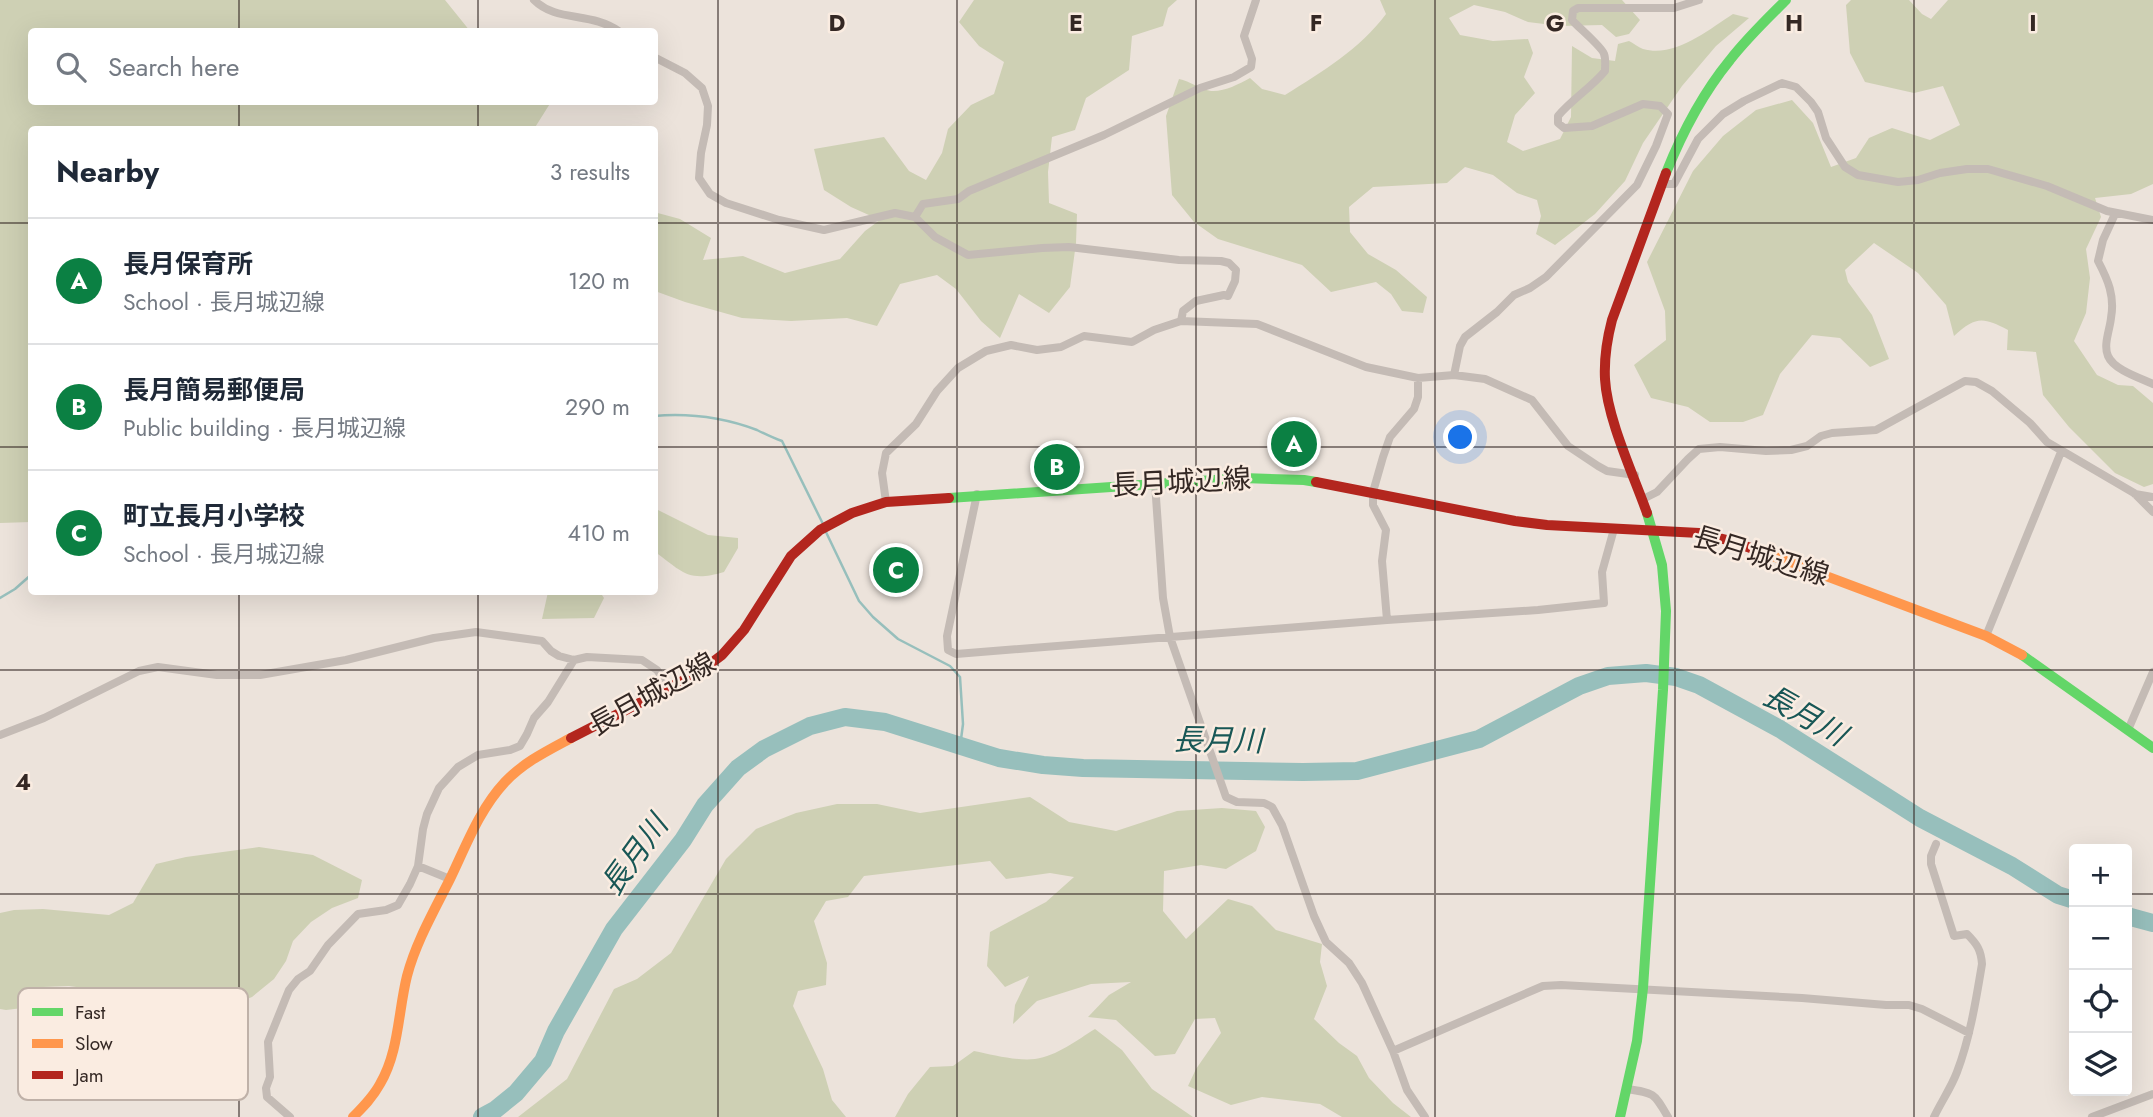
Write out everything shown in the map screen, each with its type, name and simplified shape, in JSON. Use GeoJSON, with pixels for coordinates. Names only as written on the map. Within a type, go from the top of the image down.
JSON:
{"type":"FeatureCollection","features":[{"type":"Feature","properties":{"kind":"main road"},"geometry":{"type":"LineString","coordinates":[[1620,1117],[1637,1041],[1643,988],[1666,611],[1662,565],[1653,530],[1612,415],[1605,380],[1606,345],[1612,320],[1678,144],[1716,78],[1738,50],[1786,0]]}},
{"type":"Feature","properties":{"kind":"main road","name":"長月城辺線"},"geometry":{"type":"LineString","coordinates":[[353,1117],[375,1095],[385,1079],[392,1057],[408,971],[428,923],[479,819],[511,775],[533,758],[698,673],[717,660],[735,642],[785,563],[801,545],[817,531],[845,515],[886,502],[1155,483],[1280,478],[1373,492],[1516,521],[1699,533],[1731,541],[1986,636],[2018,652],[2153,748]]}},
{"type":"Feature","properties":{"kind":"street"},"geometry":{"type":"LineString","coordinates":[[534,0],[548,10],[608,23],[615,28]]}},
{"type":"Feature","properties":{"kind":"street"},"geometry":{"type":"LineString","coordinates":[[915,217],[923,204],[958,199],[969,191],[1093,140],[1200,88],[1234,77],[1251,68],[1252,59],[1244,36],[1256,0]]}},
{"type":"Feature","properties":{"kind":"street"},"geometry":{"type":"LineString","coordinates":[[1454,375],[1460,346],[1465,337],[1514,295],[1546,277],[1637,185],[1668,114],[1660,106],[1643,104],[1592,126],[1564,128],[1558,123],[1558,116],[1566,106],[1594,84],[1605,71],[1605,55],[1572,20],[1573,11],[1577,8],[1674,8],[1699,0]]}},
{"type":"Feature","properties":{"kind":"street"},"geometry":{"type":"LineString","coordinates":[[658,59],[685,73],[702,89],[708,106],[699,178],[710,194],[726,203],[779,220],[824,230],[895,213],[915,217],[935,237],[968,256],[1032,248],[1069,247],[1130,256],[1229,263],[1236,270],[1235,281],[1228,296],[1196,301],[1183,311],[1181,321]]}},
{"type":"Feature","properties":{"kind":"street"},"geometry":{"type":"LineString","coordinates":[[1662,184],[1674,184],[1698,139],[1723,114],[1782,83],[1796,87],[1811,102],[1818,112],[1826,138],[1845,167],[1858,175],[1898,182],[1967,169],[1988,169],[2047,186],[2115,214],[2153,220]]}},
{"type":"Feature","properties":{"kind":"street"},"geometry":{"type":"LineString","coordinates":[[2115,214],[2103,240],[2098,261],[2110,283],[2112,294],[2108,357],[2121,368],[2153,384]]}},
{"type":"Feature","properties":{"kind":"street"},"geometry":{"type":"LineString","coordinates":[[886,502],[882,473],[886,453],[916,424],[937,391],[967,362],[986,351],[1011,345],[1037,350],[1061,347],[1084,336],[1132,342],[1154,330],[1181,321],[1257,324],[1366,367],[1418,378],[1454,375],[1485,379],[1532,400],[1568,446],[1607,471],[1634,475]]}},
{"type":"Feature","properties":{"kind":"street"},"geometry":{"type":"LineString","coordinates":[[1387,620],[1382,561],[1385,530],[1373,505],[1373,492],[1390,437],[1414,409],[1418,397],[1418,378]]}},
{"type":"Feature","properties":{"kind":"street"},"geometry":{"type":"LineString","coordinates":[[1643,499],[1657,492],[1699,449],[1720,447],[1791,450],[1807,446],[1821,436],[1832,433],[1876,430],[1965,381],[1976,382],[1992,391],[2030,423],[2047,442],[2134,493],[2153,512]]}},
{"type":"Feature","properties":{"kind":"street"},"geometry":{"type":"LineString","coordinates":[[1986,636],[2061,452]]}},
{"type":"Feature","properties":{"kind":"street"},"geometry":{"type":"LineString","coordinates":[[1155,483],[1163,598],[1170,637],[1226,797],[1237,802],[1264,803],[1272,807],[1282,825],[1326,942],[1349,963],[1362,983],[1393,1051],[1407,1090],[1425,1117]]}},
{"type":"Feature","properties":{"kind":"street"},"geometry":{"type":"LineString","coordinates":[[2134,493],[2153,498]]}},
{"type":"Feature","properties":{"kind":"street"},"geometry":{"type":"LineString","coordinates":[[977,494],[947,636],[948,649],[956,654],[1604,603],[1602,572],[1614,529]]}},
{"type":"Feature","properties":{"kind":"street"},"geometry":{"type":"LineString","coordinates":[[0,734],[44,718],[139,671],[158,667],[217,675],[260,675],[346,660],[434,638],[476,632],[542,641],[559,656],[574,660],[587,657],[642,660],[657,670],[669,687]]}},
{"type":"Feature","properties":{"kind":"street"},"geometry":{"type":"LineString","coordinates":[[290,1117],[267,1097],[270,1077],[268,1042],[289,990],[298,979],[310,971],[328,945],[358,914],[386,910],[398,905],[418,866],[427,814],[439,788],[458,767],[478,755],[520,746],[534,718],[548,702],[574,660]]}},
{"type":"Feature","properties":{"kind":"street"},"geometry":{"type":"LineString","coordinates":[[2128,730],[2153,672]]}},
{"type":"Feature","properties":{"kind":"street"},"geometry":{"type":"LineString","coordinates":[[1934,1117],[1956,1074],[1969,1033],[1982,964],[1978,945],[1967,934],[1954,936],[1931,864],[1936,844]]}},
{"type":"Feature","properties":{"kind":"street"},"geometry":{"type":"LineString","coordinates":[[418,866],[450,879]]}},
{"type":"Feature","properties":{"kind":"street"},"geometry":{"type":"LineString","coordinates":[[1393,1051],[1544,986],[1561,985],[1886,1005],[1909,1004],[1969,1033]]}},
{"type":"Feature","properties":{"kind":"street"},"geometry":{"type":"LineString","coordinates":[[1627,1089],[1649,1092],[1656,1097],[1668,1117]]}},
{"type":"Feature","properties":{"kind":"street"},"geometry":{"type":"LineString","coordinates":[[2092,1117],[2153,1094]]}},
{"type":"Feature","properties":{"kind":"green space"},"geometry":{"type":"Polygon","coordinates":[[[0,0],[445,0],[468,28],[28,28],[28,105],[549,105],[536,126],[28,126],[28,522],[0,523],[0,0]]]}},
{"type":"Feature","properties":{"kind":"green space"},"geometry":{"type":"Polygon","coordinates":[[[974,0],[1177,0],[1168,8],[1163,26],[1132,36],[1129,70],[1086,98],[1075,130],[1052,137],[1048,172],[1049,203],[1077,214],[1070,287],[1049,313],[1019,294],[1000,338],[981,321],[956,289],[937,275],[900,284],[877,326],[847,318],[791,321],[742,318],[658,292],[658,213],[680,219],[711,238],[703,260],[743,256],[785,273],[840,259],[865,231],[880,220],[851,207],[824,190],[814,149],[884,137],[909,171],[926,180],[942,153],[948,129],[971,105],[994,94],[1004,62],[979,46],[959,22],[974,0]]]}},
{"type":"Feature","properties":{"kind":"green space"},"geometry":{"type":"Polygon","coordinates":[[[1380,0],[1622,0],[1640,20],[1629,34],[1616,37],[1602,25],[1560,26],[1528,22],[1505,12],[1474,5],[1449,18],[1460,35],[1493,41],[1528,39],[1533,53],[1524,77],[1535,93],[1515,115],[1507,142],[1523,151],[1560,139],[1571,117],[1572,46],[1592,58],[1615,61],[1618,44],[1629,41],[1643,49],[1667,50],[1691,41],[1733,14],[1749,18],[1716,46],[1682,86],[1643,143],[1625,181],[1595,214],[1555,245],[1536,234],[1541,216],[1537,200],[1517,193],[1493,175],[1465,167],[1447,183],[1373,187],[1349,207],[1350,232],[1368,254],[1396,270],[1427,297],[1423,313],[1402,311],[1391,294],[1376,282],[1331,292],[1302,265],[1218,239],[1194,222],[1172,195],[1166,116],[1179,79],[1216,91],[1250,78],[1262,89],[1285,95],[1352,49],[1376,27],[1386,14],[1380,0]]]}},
{"type":"Feature","properties":{"kind":"green space"},"geometry":{"type":"Polygon","coordinates":[[[1851,0],[1909,0],[1931,19],[1948,0],[2153,0],[2153,184],[2131,194],[2095,198],[2101,217],[2086,249],[2090,278],[2086,313],[2074,341],[2097,375],[2118,385],[2133,386],[2153,403],[2153,484],[2144,487],[2115,473],[2069,427],[2043,395],[2036,352],[2007,350],[2008,330],[1986,321],[1974,322],[1954,336],[1946,305],[1918,273],[1874,243],[1845,270],[1848,282],[1872,315],[1889,359],[1870,367],[1840,338],[1812,335],[1780,374],[1763,415],[1743,422],[1710,422],[1688,407],[1651,398],[1634,365],[1666,340],[1665,311],[1647,262],[1693,171],[1723,136],[1756,110],[1792,100],[1813,123],[1831,167],[1856,158],[1869,138],[1892,128],[1930,140],[1960,125],[1943,86],[1914,93],[1865,82],[1850,53],[1846,5],[1851,0]]]}},
{"type":"Feature","properties":{"kind":"green space"},"geometry":{"type":"Polygon","coordinates":[[[658,510],[708,535],[738,538],[738,548],[724,572],[693,576],[679,570],[658,554],[658,510]]]}},
{"type":"Feature","properties":{"kind":"green space"},"geometry":{"type":"Polygon","coordinates":[[[547,595],[602,595],[604,598],[594,618],[542,619],[547,595]]]}},
{"type":"Feature","properties":{"kind":"green space"},"geometry":{"type":"Polygon","coordinates":[[[1030,797],[1069,822],[1116,831],[1177,811],[1222,808],[1256,811],[1265,827],[1256,851],[1226,869],[1201,865],[1164,871],[1163,911],[1186,939],[1228,899],[1252,906],[1276,930],[1322,944],[1320,962],[1327,986],[1314,1019],[1357,1056],[1369,1078],[1411,1117],[1342,1117],[1320,1104],[1262,1097],[1231,1105],[1188,1086],[1196,1069],[1221,1033],[1215,1018],[1195,1019],[1175,1054],[1155,1056],[1116,1020],[1088,1017],[1109,995],[1131,982],[1091,984],[1037,1001],[1013,1024],[1015,1005],[1029,976],[1005,987],[987,966],[990,932],[1046,902],[1074,877],[1050,873],[1006,879],[990,861],[864,876],[848,897],[826,901],[814,921],[827,963],[826,985],[798,991],[793,1006],[823,1069],[832,1100],[846,1117],[518,1117],[567,1079],[614,989],[637,979],[671,953],[726,859],[756,829],[796,813],[837,804],[877,804],[920,813],[1030,797]]]}},
{"type":"Feature","properties":{"kind":"green space"},"geometry":{"type":"Polygon","coordinates":[[[259,847],[313,855],[362,880],[358,898],[332,908],[311,922],[293,941],[286,961],[274,979],[248,999],[248,988],[18,988],[18,1009],[0,1009],[0,913],[43,909],[109,915],[133,903],[156,864],[259,847]]]}},
{"type":"Feature","properties":{"kind":"green space"},"geometry":{"type":"Polygon","coordinates":[[[1095,1029],[1122,1050],[1152,1089],[1193,1117],[895,1117],[908,1094],[930,1067],[953,1066],[974,1051],[1035,1059],[1051,1055],[1095,1029]]]}},
{"type":"Feature","properties":{"kind":"waterway"},"geometry":{"type":"LineString","coordinates":[[658,416],[680,415],[719,420],[745,426],[782,441],[823,524]]}},
{"type":"Feature","properties":{"kind":"waterway"},"geometry":{"type":"LineString","coordinates":[[825,530],[859,601],[873,617],[898,639],[950,666],[960,677],[963,724],[960,747]]}},
{"type":"Feature","properties":{"kind":"waterway"},"geometry":{"type":"LineString","coordinates":[[0,598],[28,578]]}},
{"type":"Feature","properties":{"kind":"waterway","name":"長月川"},"geometry":{"type":"LineString","coordinates":[[482,1117],[516,1093],[543,1061],[556,1031],[614,929],[683,840],[705,805],[738,768],[764,749],[810,726],[845,717],[885,722],[999,758],[1043,765],[1083,768],[1357,771],[1479,739],[1579,686],[1608,676],[1646,673],[1676,677],[1699,685],[1780,729],[1920,818],[2012,866],[2058,895],[2069,898]]}},
{"type":"Feature","properties":{"kind":"waterway","name":"長月川"},"geometry":{"type":"LineString","coordinates":[[2132,917],[2153,923]]}},
{"type":"Feature","properties":{"kind":"traffic: fast"},"geometry":{"type":"LineString","coordinates":[[1666,173],[1686,128],[1720,73],[1743,44],[1786,0]]}},
{"type":"Feature","properties":{"kind":"traffic: fast"},"geometry":{"type":"LineString","coordinates":[[949,498],[1243,478],[1316,482]]}},
{"type":"Feature","properties":{"kind":"traffic: fast"},"geometry":{"type":"LineString","coordinates":[[1620,1117],[1637,1041],[1643,988],[1663,690],[1666,611],[1662,565],[1647,513]]}},
{"type":"Feature","properties":{"kind":"traffic: fast"},"geometry":{"type":"LineString","coordinates":[[2022,655],[2153,748]]}},
{"type":"Feature","properties":{"kind":"traffic: slow"},"geometry":{"type":"LineString","coordinates":[[1770,555],[1986,636],[2022,655]]}},
{"type":"Feature","properties":{"kind":"traffic: slow"},"geometry":{"type":"LineString","coordinates":[[353,1117],[374,1093],[386,1072],[395,1045],[407,976],[415,951],[480,816],[512,775],[536,757],[571,738]]}},
{"type":"Feature","properties":{"kind":"traffic: jam"},"geometry":{"type":"LineString","coordinates":[[1647,513],[1610,411],[1605,364],[1612,320],[1666,173]]}},
{"type":"Feature","properties":{"kind":"traffic: jam"},"geometry":{"type":"LineString","coordinates":[[1316,482],[1515,521],[1699,533],[1770,555]]}},
{"type":"Feature","properties":{"kind":"traffic: jam"},"geometry":{"type":"LineString","coordinates":[[571,738],[698,673],[722,655],[744,630],[791,556],[820,530],[852,513],[886,502],[949,498]]}},
{"type":"Feature","properties":{"kind":"place","name":"長月保育所"},"geometry":{"type":"Point","coordinates":[1294,444]}},
{"type":"Feature","properties":{"kind":"place","name":"長月簡易郵便局"},"geometry":{"type":"Point","coordinates":[1057,467]}},
{"type":"Feature","properties":{"kind":"place","name":"町立長月小学校"},"geometry":{"type":"Point","coordinates":[896,570]}}]}
